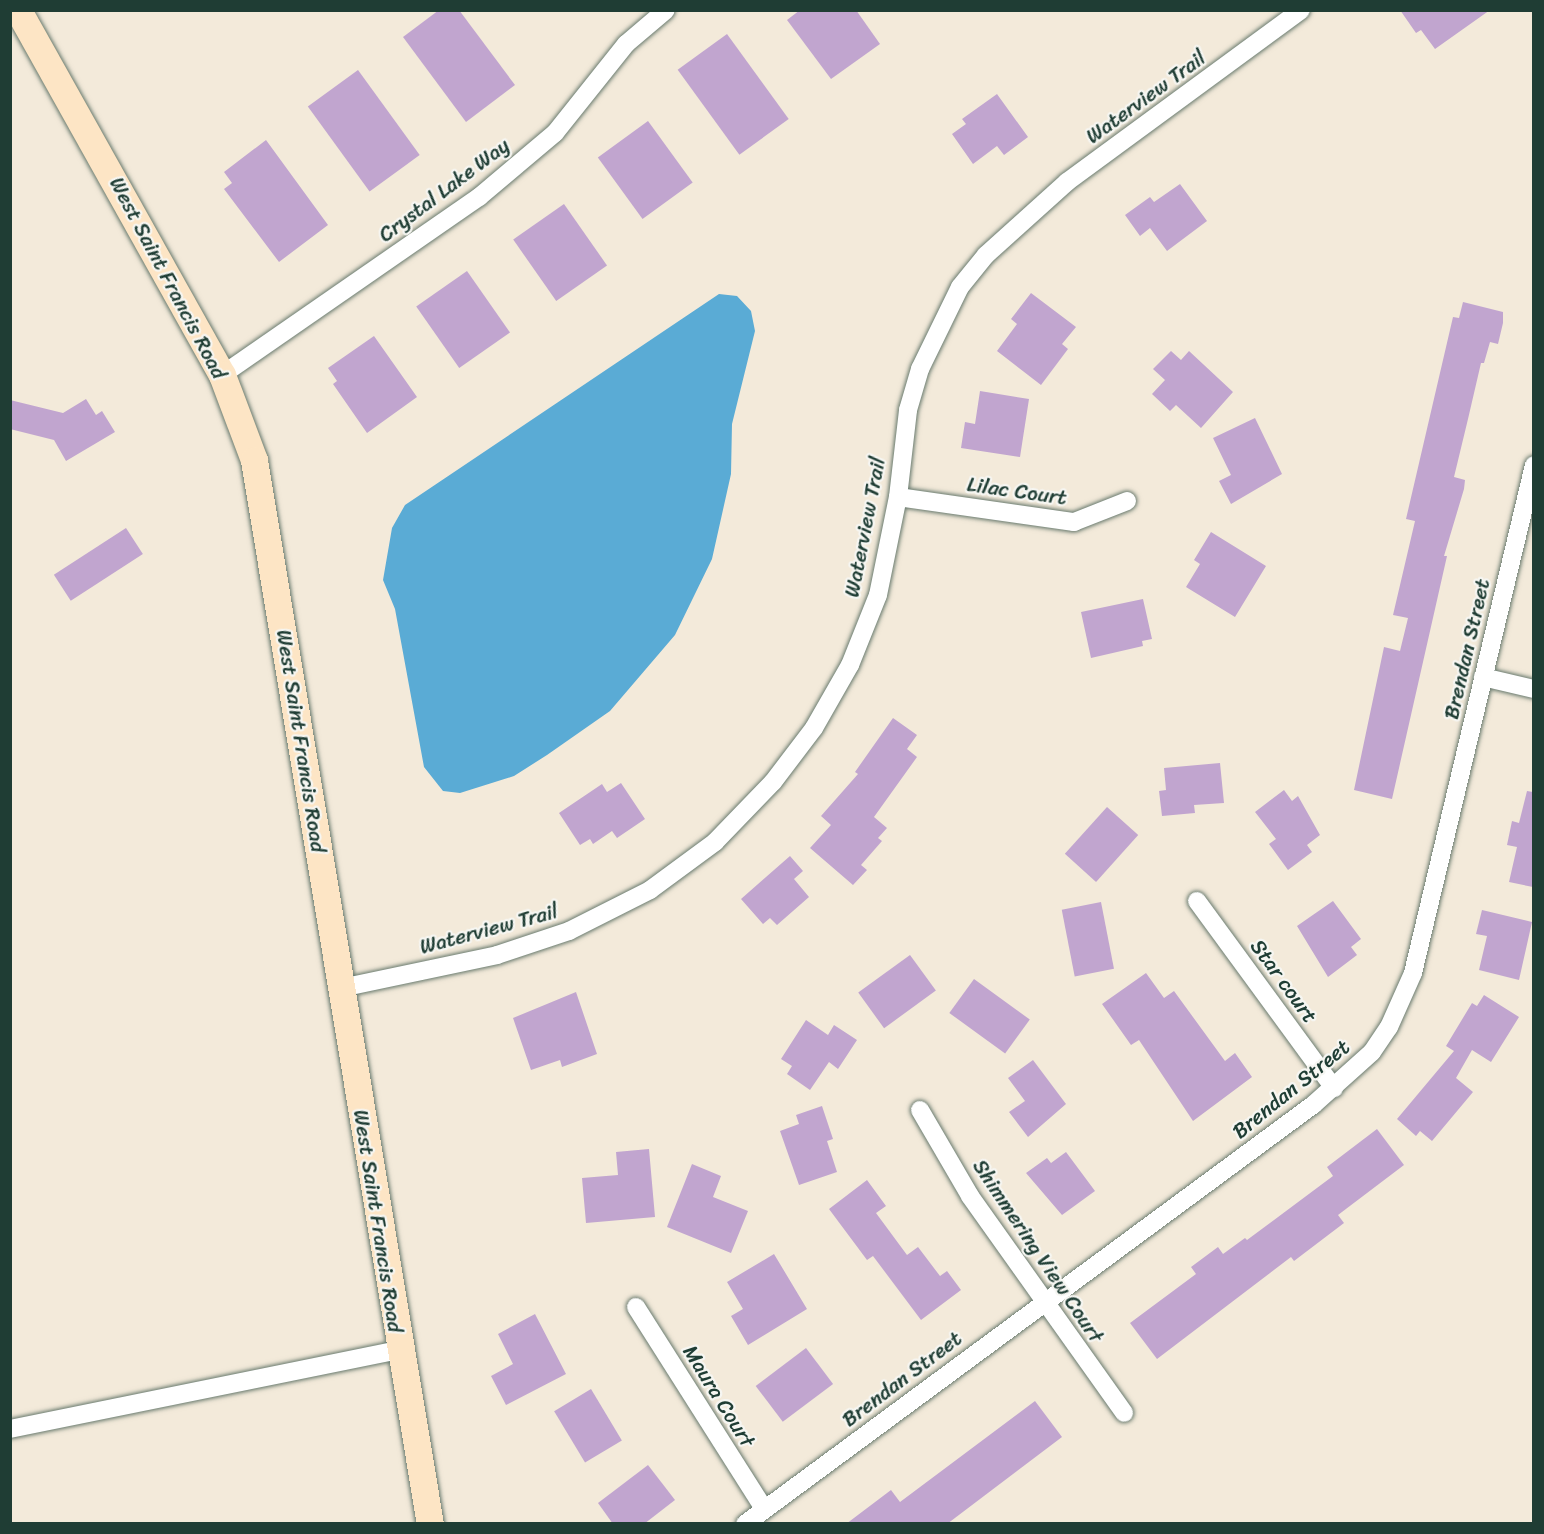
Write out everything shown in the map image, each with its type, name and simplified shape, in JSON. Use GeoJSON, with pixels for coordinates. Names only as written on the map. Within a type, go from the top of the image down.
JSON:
{"type":"FeatureCollection","features":[{"type":"Feature","properties":{"kind":"street","name":"West Saint Francis Road"},"geometry":{"type":"LineString","coordinates":[[18,10],[111,171],[222,375],[254,459],[399,1350],[430,1524]]}},
{"type":"Feature","properties":{"kind":"street","name":"Crystal Lake Way"},"geometry":{"type":"LineString","coordinates":[[222,375],[479,197],[555,133],[627,44],[666,10]]}},
{"type":"Feature","properties":{"kind":"street","name":"Waterview Trail"},"geometry":{"type":"LineString","coordinates":[[341,988],[497,955],[569,931],[650,890],[715,842],[773,782],[814,728],[850,665],[878,595],[898,496],[908,410],[920,369],[955,297],[986,255],[1066,182],[1301,10]]}},
{"type":"Feature","properties":{"kind":"street","name":"Brendan Street"},"geometry":{"type":"LineString","coordinates":[[745,1524],[1334,1088],[1372,1052],[1389,1027],[1413,973],[1533,465]]}},
{"type":"Feature","properties":{"kind":"street","name":"Lilac Court"},"geometry":{"type":"LineString","coordinates":[[898,496],[1074,522],[1127,501]]}},
{"type":"Feature","properties":{"kind":"street"},"geometry":{"type":"LineString","coordinates":[[1484,677],[1533,689]]}},
{"type":"Feature","properties":{"kind":"street","name":"Star court"},"geometry":{"type":"LineString","coordinates":[[1197,901],[1334,1088]]}},
{"type":"Feature","properties":{"kind":"street","name":"Shimmering View Court"},"geometry":{"type":"LineString","coordinates":[[920,1110],[970,1196],[1043,1302],[1124,1413]]}},
{"type":"Feature","properties":{"kind":"street","name":"Maura Court"},"geometry":{"type":"LineString","coordinates":[[636,1307],[764,1509]]}},
{"type":"Feature","properties":{"kind":"street"},"geometry":{"type":"LineString","coordinates":[[10,1429],[399,1350]]}},
{"type":"Feature","properties":{"kind":"water"},"geometry":{"type":"Polygon","coordinates":[[[719,294],[737,296],[751,311],[755,331],[732,424],[731,474],[712,559],[675,635],[610,711],[547,755],[514,776],[460,793],[443,791],[424,767],[395,609],[383,580],[392,528],[405,505],[719,294]]]}},
{"type":"Feature","properties":{"kind":"building"},"geometry":{"type":"Polygon","coordinates":[[[439,10],[459,10],[515,85],[466,122],[403,37],[439,10]]]}},
{"type":"Feature","properties":{"kind":"building"},"geometry":{"type":"Polygon","coordinates":[[[800,10],[856,10],[880,44],[831,79],[787,20],[800,10]]]}},
{"type":"Feature","properties":{"kind":"building"},"geometry":{"type":"Polygon","coordinates":[[[1400,10],[1490,10],[1435,49],[1421,30],[1416,33],[1400,10]]]}},
{"type":"Feature","properties":{"kind":"building"},"geometry":{"type":"Polygon","coordinates":[[[727,34],[789,119],[739,155],[678,70],[727,34]]]}},
{"type":"Feature","properties":{"kind":"building"},"geometry":{"type":"Polygon","coordinates":[[[358,70],[420,155],[370,191],[308,106],[358,70]]]}},
{"type":"Feature","properties":{"kind":"building"},"geometry":{"type":"Polygon","coordinates":[[[997,94],[1028,137],[1004,155],[997,146],[973,164],[952,134],[966,124],[962,119],[997,94]]]}},
{"type":"Feature","properties":{"kind":"building"},"geometry":{"type":"Polygon","coordinates":[[[648,121],[693,182],[643,219],[598,157],[648,121]]]}},
{"type":"Feature","properties":{"kind":"building"},"geometry":{"type":"Polygon","coordinates":[[[266,140],[328,225],[279,262],[224,189],[232,183],[224,172],[266,140]]]}},
{"type":"Feature","properties":{"kind":"building"},"geometry":{"type":"Polygon","coordinates":[[[1180,184],[1207,221],[1167,251],[1150,228],[1140,236],[1125,215],[1150,197],[1154,202],[1180,184]]]}},
{"type":"Feature","properties":{"kind":"building"},"geometry":{"type":"Polygon","coordinates":[[[564,204],[607,265],[556,301],[513,240],[564,204]]]}},
{"type":"Feature","properties":{"kind":"building"},"geometry":{"type":"Polygon","coordinates":[[[467,271],[510,332],[459,368],[416,307],[467,271]]]}},
{"type":"Feature","properties":{"kind":"building"},"geometry":{"type":"Polygon","coordinates":[[[1031,293],[1076,327],[1062,344],[1068,349],[1041,385],[997,351],[1017,324],[1011,319],[1031,293]]]}},
{"type":"Feature","properties":{"kind":"building"},"geometry":{"type":"Polygon","coordinates":[[[1463,302],[1503,312],[1503,323],[1498,344],[1490,342],[1484,363],[1481,363],[1454,477],[1465,480],[1464,489],[1444,556],[1447,556],[1392,799],[1354,790],[1384,647],[1400,651],[1408,618],[1393,615],[1415,521],[1406,519],[1453,317],[1459,318],[1463,302]]]}},
{"type":"Feature","properties":{"kind":"building"},"geometry":{"type":"Polygon","coordinates":[[[374,336],[417,397],[367,433],[333,384],[337,381],[328,368],[374,336]]]}},
{"type":"Feature","properties":{"kind":"building"},"geometry":{"type":"Polygon","coordinates":[[[1171,351],[1181,360],[1189,351],[1233,392],[1201,428],[1176,405],[1170,411],[1152,394],[1165,380],[1153,369],[1171,351]]]}},
{"type":"Feature","properties":{"kind":"building"},"geometry":{"type":"Polygon","coordinates":[[[980,391],[1029,399],[1020,457],[961,448],[965,422],[975,424],[980,391]]]}},
{"type":"Feature","properties":{"kind":"building"},"geometry":{"type":"Polygon","coordinates":[[[86,399],[96,415],[102,411],[115,432],[66,461],[54,440],[10,429],[10,400],[63,413],[86,399]]]}},
{"type":"Feature","properties":{"kind":"building"},"geometry":{"type":"Polygon","coordinates":[[[1255,418],[1282,474],[1231,504],[1219,481],[1231,475],[1213,438],[1255,418]]]}},
{"type":"Feature","properties":{"kind":"building"},"geometry":{"type":"Polygon","coordinates":[[[126,528],[143,554],[71,601],[54,575],[126,528]]]}},
{"type":"Feature","properties":{"kind":"building"},"geometry":{"type":"Polygon","coordinates":[[[1211,532],[1266,566],[1235,617],[1186,587],[1200,564],[1194,560],[1211,532]]]}},
{"type":"Feature","properties":{"kind":"building"},"geometry":{"type":"Polygon","coordinates":[[[1143,599],[1152,639],[1142,641],[1143,646],[1091,658],[1081,612],[1143,599]]]}},
{"type":"Feature","properties":{"kind":"building"},"geometry":{"type":"Polygon","coordinates":[[[893,718],[917,735],[907,749],[917,757],[874,817],[887,828],[878,838],[882,841],[861,865],[867,870],[853,885],[810,848],[831,825],[821,816],[858,774],[855,772],[893,718]]]}},
{"type":"Feature","properties":{"kind":"building"},"geometry":{"type":"Polygon","coordinates":[[[1220,763],[1224,803],[1194,805],[1195,813],[1162,816],[1159,791],[1166,790],[1164,768],[1220,763]]]}},
{"type":"Feature","properties":{"kind":"building"},"geometry":{"type":"Polygon","coordinates":[[[621,783],[645,819],[617,838],[612,831],[593,844],[590,839],[580,845],[559,813],[602,784],[607,792],[621,783]]]}},
{"type":"Feature","properties":{"kind":"building"},"geometry":{"type":"Polygon","coordinates":[[[1284,790],[1292,801],[1298,796],[1320,835],[1307,845],[1312,852],[1288,870],[1269,844],[1276,839],[1255,812],[1284,790]]]}},
{"type":"Feature","properties":{"kind":"building"},"geometry":{"type":"Polygon","coordinates":[[[1527,791],[1533,792],[1533,887],[1509,882],[1517,847],[1507,845],[1512,821],[1519,823],[1527,791]]]}},
{"type":"Feature","properties":{"kind":"building"},"geometry":{"type":"Polygon","coordinates":[[[1107,807],[1138,835],[1096,882],[1065,854],[1107,807]]]}},
{"type":"Feature","properties":{"kind":"building"},"geometry":{"type":"Polygon","coordinates":[[[790,856],[803,871],[794,879],[809,897],[777,925],[770,918],[763,924],[741,899],[790,856]]]}},
{"type":"Feature","properties":{"kind":"building"},"geometry":{"type":"Polygon","coordinates":[[[1333,901],[1361,939],[1351,947],[1357,955],[1328,977],[1297,926],[1333,901]]]}},
{"type":"Feature","properties":{"kind":"building"},"geometry":{"type":"Polygon","coordinates":[[[1101,902],[1114,969],[1075,976],[1062,910],[1101,902]]]}},
{"type":"Feature","properties":{"kind":"building"},"geometry":{"type":"Polygon","coordinates":[[[1482,910],[1532,922],[1519,980],[1479,970],[1487,936],[1476,934],[1482,910]]]}},
{"type":"Feature","properties":{"kind":"building"},"geometry":{"type":"Polygon","coordinates":[[[910,955],[936,991],[884,1028],[858,993],[910,955]]]}},
{"type":"Feature","properties":{"kind":"building"},"geometry":{"type":"Polygon","coordinates":[[[1146,973],[1164,998],[1174,991],[1225,1061],[1235,1053],[1252,1077],[1193,1121],[1139,1040],[1131,1045],[1102,1004],[1146,973]]]}},
{"type":"Feature","properties":{"kind":"building"},"geometry":{"type":"Polygon","coordinates":[[[974,979],[1030,1020],[1005,1054],[949,1013],[974,979]]]}},
{"type":"Feature","properties":{"kind":"building"},"geometry":{"type":"Polygon","coordinates":[[[576,992],[597,1054],[562,1067],[560,1060],[531,1070],[513,1018],[576,992]]]}},
{"type":"Feature","properties":{"kind":"building"},"geometry":{"type":"Polygon","coordinates":[[[1484,995],[1519,1017],[1491,1062],[1472,1050],[1456,1078],[1473,1092],[1432,1141],[1420,1131],[1416,1136],[1397,1119],[1454,1051],[1446,1046],[1472,1003],[1477,1006],[1484,995]]]}},
{"type":"Feature","properties":{"kind":"building"},"geometry":{"type":"Polygon","coordinates":[[[806,1020],[828,1035],[834,1025],[857,1040],[838,1069],[829,1062],[810,1090],[787,1074],[792,1066],[781,1059],[806,1020]]]}},
{"type":"Feature","properties":{"kind":"building"},"geometry":{"type":"Polygon","coordinates":[[[1033,1060],[1066,1104],[1028,1137],[1009,1112],[1025,1101],[1008,1078],[1033,1060]]]}},
{"type":"Feature","properties":{"kind":"building"},"geometry":{"type":"Polygon","coordinates":[[[822,1106],[833,1139],[827,1141],[837,1172],[799,1185],[780,1131],[799,1124],[796,1115],[822,1106]]]}},
{"type":"Feature","properties":{"kind":"building"},"geometry":{"type":"Polygon","coordinates":[[[1377,1129],[1404,1165],[1338,1215],[1344,1223],[1294,1261],[1291,1257],[1157,1359],[1130,1323],[1196,1274],[1191,1267],[1218,1247],[1223,1254],[1245,1238],[1247,1240],[1333,1176],[1327,1167],[1377,1129]]]}},
{"type":"Feature","properties":{"kind":"building"},"geometry":{"type":"Polygon","coordinates":[[[649,1149],[655,1217],[586,1223],[582,1178],[618,1175],[616,1152],[649,1149]]]}},
{"type":"Feature","properties":{"kind":"building"},"geometry":{"type":"Polygon","coordinates":[[[1066,1152],[1095,1191],[1062,1215],[1026,1173],[1047,1158],[1051,1163],[1066,1152]]]}},
{"type":"Feature","properties":{"kind":"building"},"geometry":{"type":"Polygon","coordinates":[[[692,1164],[721,1176],[713,1197],[748,1211],[731,1253],[667,1227],[692,1164]]]}},
{"type":"Feature","properties":{"kind":"building"},"geometry":{"type":"Polygon","coordinates":[[[867,1180],[886,1206],[876,1213],[907,1255],[918,1247],[940,1276],[947,1271],[961,1290],[921,1320],[873,1256],[867,1260],[829,1209],[867,1180]]]}},
{"type":"Feature","properties":{"kind":"building"},"geometry":{"type":"Polygon","coordinates":[[[774,1254],[807,1309],[748,1345],[731,1316],[743,1309],[727,1282],[774,1254]]]}},
{"type":"Feature","properties":{"kind":"building"},"geometry":{"type":"Polygon","coordinates":[[[535,1314],[566,1374],[506,1405],[491,1376],[513,1364],[498,1334],[535,1314]]]}},
{"type":"Feature","properties":{"kind":"building"},"geometry":{"type":"Polygon","coordinates":[[[806,1348],[833,1384],[783,1422],[756,1386],[806,1348]]]}},
{"type":"Feature","properties":{"kind":"building"},"geometry":{"type":"Polygon","coordinates":[[[591,1389],[622,1440],[585,1463],[554,1411],[591,1389]]]}},
{"type":"Feature","properties":{"kind":"building"},"geometry":{"type":"Polygon","coordinates":[[[1035,1401],[1062,1437],[947,1524],[846,1524],[891,1490],[900,1502],[1035,1401]]]}},
{"type":"Feature","properties":{"kind":"building"},"geometry":{"type":"Polygon","coordinates":[[[648,1465],[675,1500],[644,1524],[613,1524],[598,1503],[648,1465]]]}}]}
